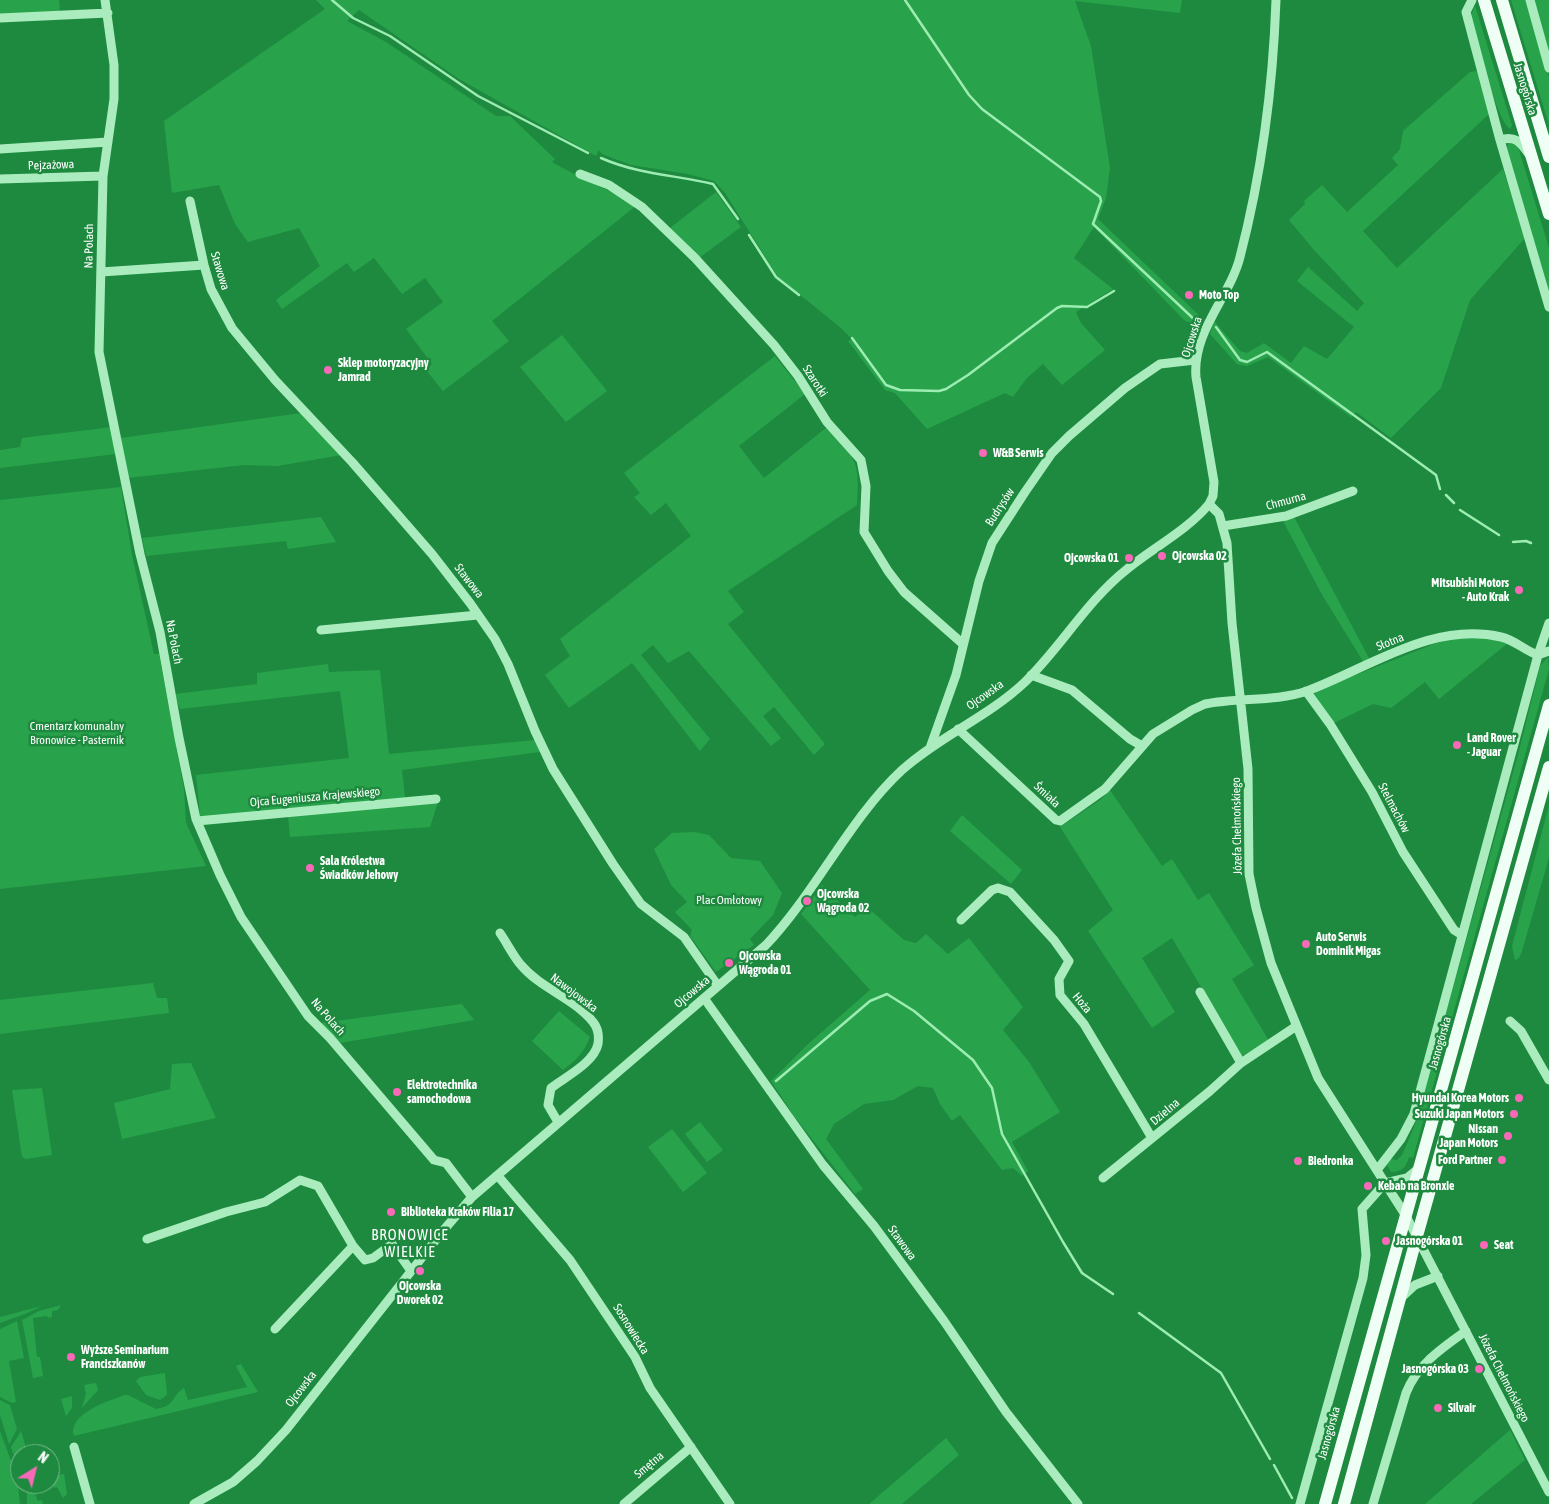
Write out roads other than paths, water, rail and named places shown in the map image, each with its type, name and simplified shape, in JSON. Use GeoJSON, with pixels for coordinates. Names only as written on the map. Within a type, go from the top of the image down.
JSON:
{"type":"FeatureCollection","features":[{"type":"Feature","properties":{"kind":"main road","name":"Jasnogórska"},"geometry":{"type":"LineString","coordinates":[[1476,0],[1532,157],[1549,214]]}},
{"type":"Feature","properties":{"kind":"main road","name":"Jasnogórska"},"geometry":{"type":"LineString","coordinates":[[1502,0],[1549,156]]}},
{"type":"Feature","properties":{"kind":"main road","name":"Jasnogórska"},"geometry":{"type":"LineString","coordinates":[[1325,1501],[1549,705]]}},
{"type":"Feature","properties":{"kind":"main road"},"geometry":{"type":"LineString","coordinates":[[1345,1503],[1417,1236],[1549,767]]}},
{"type":"Feature","properties":{"kind":"street","name":"Na Polach"},"geometry":{"type":"LineString","coordinates":[[105,0],[114,65],[114,99],[103,176],[99,352],[138,544],[160,632],[179,738],[197,821],[220,876],[241,917],[308,1016],[330,1038],[434,1160],[446,1163],[472,1198]]}},
{"type":"Feature","properties":{"kind":"street","name":"Ojcowska"},"geometry":{"type":"LineString","coordinates":[[194,1504],[233,1482],[280,1436],[411,1271],[472,1198],[718,986],[781,929],[880,793],[903,769],[930,748],[1003,700],[1031,675],[1118,576],[1209,504],[1213,496],[1214,482],[1196,377],[1196,360],[1206,326],[1239,260],[1255,196],[1273,70],[1276,0]]}},
{"type":"Feature","properties":{"kind":"street"},"geometry":{"type":"LineString","coordinates":[[1476,0],[1466,12],[1500,140],[1543,281],[1549,307]]}},
{"type":"Feature","properties":{"kind":"street"},"geometry":{"type":"LineString","coordinates":[[1530,0],[1549,68]]}},
{"type":"Feature","properties":{"kind":"street"},"geometry":{"type":"LineString","coordinates":[[0,18],[108,14]]}},
{"type":"Feature","properties":{"kind":"street"},"geometry":{"type":"LineString","coordinates":[[1500,140],[1513,138],[1519,141],[1532,157]]}},
{"type":"Feature","properties":{"kind":"street"},"geometry":{"type":"LineString","coordinates":[[0,149],[108,142]]}},
{"type":"Feature","properties":{"kind":"street","name":"Szarotki"},"geometry":{"type":"LineString","coordinates":[[580,174],[609,185],[642,207],[695,258],[774,345],[798,376],[827,422],[861,460],[866,486],[864,532],[888,571],[904,592],[963,644]]}},
{"type":"Feature","properties":{"kind":"street","name":"Pejzażowa"},"geometry":{"type":"LineString","coordinates":[[0,179],[103,176]]}},
{"type":"Feature","properties":{"kind":"street","name":"Stawowa"},"geometry":{"type":"LineString","coordinates":[[190,201],[204,265],[220,309],[234,330],[275,380],[352,462],[432,554],[478,615],[508,664],[535,731],[553,769],[613,864],[641,904],[684,937],[718,986]]}},
{"type":"Feature","properties":{"kind":"street"},"geometry":{"type":"LineString","coordinates":[[101,272],[204,265]]}},
{"type":"Feature","properties":{"kind":"street","name":"Budrysów"},"geometry":{"type":"LineString","coordinates":[[930,748],[954,684],[979,581],[992,543],[1052,453],[1069,436],[1142,375],[1160,364],[1196,360]]}},
{"type":"Feature","properties":{"kind":"street","name":"Chmurna"},"geometry":{"type":"LineString","coordinates":[[1223,526],[1286,516],[1353,491]]}},
{"type":"Feature","properties":{"kind":"street","name":"Józefa Chełmońskiego"},"geometry":{"type":"LineString","coordinates":[[1209,504],[1219,514],[1227,543],[1240,700],[1248,769],[1249,874],[1271,963],[1295,1027],[1318,1078],[1406,1216],[1549,1492]]}},
{"type":"Feature","properties":{"kind":"street"},"geometry":{"type":"LineString","coordinates":[[321,630],[478,615]]}},
{"type":"Feature","properties":{"kind":"street"},"geometry":{"type":"LineString","coordinates":[[1377,1170],[1402,1139],[1414,1114],[1538,655],[1549,624]]}},
{"type":"Feature","properties":{"kind":"street","name":"Słotna"},"geometry":{"type":"LineString","coordinates":[[1240,700],[1306,691],[1400,651],[1454,634],[1470,632],[1503,637],[1538,655]]}},
{"type":"Feature","properties":{"kind":"street"},"geometry":{"type":"LineString","coordinates":[[1538,655],[1549,651]]}},
{"type":"Feature","properties":{"kind":"street"},"geometry":{"type":"LineString","coordinates":[[1031,675],[1072,690],[1130,739],[1142,746]]}},
{"type":"Feature","properties":{"kind":"street","name":"Stelmachów"},"geometry":{"type":"LineString","coordinates":[[1306,691],[1330,724],[1372,792],[1403,852],[1454,930],[1462,935]]}},
{"type":"Feature","properties":{"kind":"street","name":"Śmiała"},"geometry":{"type":"LineString","coordinates":[[958,729],[1056,820],[1060,821],[1105,789],[1153,734],[1192,710],[1218,702],[1240,700]]}},
{"type":"Feature","properties":{"kind":"street","name":"Ojca Eugeniusza Krajewskiego"},"geometry":{"type":"LineString","coordinates":[[197,821],[436,799]]}},
{"type":"Feature","properties":{"kind":"street","name":"Hoża"},"geometry":{"type":"LineString","coordinates":[[961,920],[992,890],[998,888],[1010,892],[1054,940],[1068,961],[1058,979],[1060,995],[1084,1024],[1152,1138]]}},
{"type":"Feature","properties":{"kind":"street","name":"Nawojowska"},"geometry":{"type":"LineString","coordinates":[[500,933],[520,965],[548,990],[593,1022],[598,1032],[598,1046],[588,1061],[550,1088],[548,1105],[558,1122]]}},
{"type":"Feature","properties":{"kind":"street"},"geometry":{"type":"LineString","coordinates":[[1200,992],[1242,1063]]}},
{"type":"Feature","properties":{"kind":"street","name":"Stawowa"},"geometry":{"type":"LineString","coordinates":[[704,998],[823,1165],[874,1226],[1006,1412],[1078,1504]]}},
{"type":"Feature","properties":{"kind":"street"},"geometry":{"type":"LineString","coordinates":[[1510,1021],[1521,1031],[1549,1080]]}},
{"type":"Feature","properties":{"kind":"street","name":"Dzielna"},"geometry":{"type":"LineString","coordinates":[[1103,1178],[1242,1063],[1295,1027]]}},
{"type":"Feature","properties":{"kind":"street"},"geometry":{"type":"LineString","coordinates":[[1385,1183],[1408,1178],[1420,1165]]}},
{"type":"Feature","properties":{"kind":"street","name":"Sosnowiecka"},"geometry":{"type":"LineString","coordinates":[[498,1176],[570,1260],[634,1358],[650,1388],[730,1504]]}},
{"type":"Feature","properties":{"kind":"street"},"geometry":{"type":"LineString","coordinates":[[147,1239],[226,1212],[265,1202],[300,1180],[318,1186],[353,1246],[365,1260],[374,1258],[392,1244],[411,1271]]}},
{"type":"Feature","properties":{"kind":"street","name":"Jasnogórska"},"geometry":{"type":"LineString","coordinates":[[1300,1504],[1363,1278],[1366,1254],[1362,1209],[1385,1183]]}},
{"type":"Feature","properties":{"kind":"street"},"geometry":{"type":"LineString","coordinates":[[275,1329],[353,1246]]}},
{"type":"Feature","properties":{"kind":"street"},"geometry":{"type":"LineString","coordinates":[[1400,1301],[1415,1285],[1438,1276]]}},
{"type":"Feature","properties":{"kind":"street"},"geometry":{"type":"LineString","coordinates":[[1373,1504],[1406,1393],[1412,1380],[1430,1358],[1466,1331]]}},
{"type":"Feature","properties":{"kind":"street"},"geometry":{"type":"LineString","coordinates":[[74,1447],[90,1504]]}},
{"type":"Feature","properties":{"kind":"street","name":"Smętna"},"geometry":{"type":"LineString","coordinates":[[624,1504],[691,1447]]}},
{"type":"Feature","properties":{"kind":"waterway"},"geometry":{"type":"LineString","coordinates":[[332,0],[353,18],[390,36],[478,96],[588,153]]}},
{"type":"Feature","properties":{"kind":"waterway"},"geometry":{"type":"LineString","coordinates":[[905,0],[969,95],[982,109],[1100,197],[1101,201],[1093,224],[1197,322]]}},
{"type":"Feature","properties":{"kind":"waterway"},"geometry":{"type":"LineString","coordinates":[[601,158],[628,168],[713,184],[738,219]]}},
{"type":"Feature","properties":{"kind":"waterway"},"geometry":{"type":"LineString","coordinates":[[749,235],[776,277],[799,295]]}},
{"type":"Feature","properties":{"kind":"waterway"},"geometry":{"type":"LineString","coordinates":[[852,338],[886,385],[900,390],[939,391],[946,389],[968,375],[1057,308],[1062,306],[1087,307],[1114,291]]}},
{"type":"Feature","properties":{"kind":"waterway"},"geometry":{"type":"LineString","coordinates":[[1216,327],[1240,360],[1247,362],[1267,352],[1436,475],[1440,489]]}},
{"type":"Feature","properties":{"kind":"waterway"},"geometry":{"type":"LineString","coordinates":[[1446,495],[1454,503]]}},
{"type":"Feature","properties":{"kind":"waterway"},"geometry":{"type":"LineString","coordinates":[[1460,510],[1499,535]]}},
{"type":"Feature","properties":{"kind":"waterway"},"geometry":{"type":"LineString","coordinates":[[1513,542],[1526,541],[1531,543]]}},
{"type":"Feature","properties":{"kind":"waterway"},"geometry":{"type":"LineString","coordinates":[[776,1081],[870,1001],[887,994],[914,1011],[973,1060],[992,1088],[1002,1134],[1063,1242],[1082,1273],[1113,1294]]}},
{"type":"Feature","properties":{"kind":"waterway"},"geometry":{"type":"LineString","coordinates":[[1139,1313],[1221,1373],[1270,1459]]}},
{"type":"Feature","properties":{"kind":"waterway"},"geometry":{"type":"LineString","coordinates":[[1274,1465],[1292,1498]]}},
{"type":"Feature","properties":{"kind":"place","name":"Moto Top"},"geometry":{"type":"Point","coordinates":[1189,295]}},
{"type":"Feature","properties":{"kind":"place","name":"Sklep motoryzacyjny Jamrad"},"geometry":{"type":"Point","coordinates":[328,370]}},
{"type":"Feature","properties":{"kind":"place","name":"W&B Serwis"},"geometry":{"type":"Point","coordinates":[983,453]}},
{"type":"Feature","properties":{"kind":"place","name":"Ojcowska 02"},"geometry":{"type":"Point","coordinates":[1162,556]}},
{"type":"Feature","properties":{"kind":"place","name":"Ojcowska 01"},"geometry":{"type":"Point","coordinates":[1129,558]}},
{"type":"Feature","properties":{"kind":"place","name":"Mitsubishi Motors - Auto Krak"},"geometry":{"type":"Point","coordinates":[1519,590]}},
{"type":"Feature","properties":{"kind":"place","name":"Land Rover - Jaguar"},"geometry":{"type":"Point","coordinates":[1457,745]}},
{"type":"Feature","properties":{"kind":"place","name":"Sala Królestwa Świadków Jehowy"},"geometry":{"type":"Point","coordinates":[310,868]}},
{"type":"Feature","properties":{"kind":"place","name":"Ojcowska Wągroda 02"},"geometry":{"type":"Point","coordinates":[807,901]}},
{"type":"Feature","properties":{"kind":"place","name":"Auto Serwis Dominik Migas"},"geometry":{"type":"Point","coordinates":[1306,944]}},
{"type":"Feature","properties":{"kind":"place","name":"Ojcowska Wągroda 01"},"geometry":{"type":"Point","coordinates":[729,963]}},
{"type":"Feature","properties":{"kind":"place","name":"Elektrotechnika samochodowa"},"geometry":{"type":"Point","coordinates":[397,1092]}},
{"type":"Feature","properties":{"kind":"place","name":"Hyundai Korea Motors"},"geometry":{"type":"Point","coordinates":[1519,1098]}},
{"type":"Feature","properties":{"kind":"place","name":"Suzuki Japan Motors"},"geometry":{"type":"Point","coordinates":[1514,1114]}},
{"type":"Feature","properties":{"kind":"place","name":"Nissan Japan Motors"},"geometry":{"type":"Point","coordinates":[1508,1136]}},
{"type":"Feature","properties":{"kind":"place","name":"Ford Partner"},"geometry":{"type":"Point","coordinates":[1502,1160]}},
{"type":"Feature","properties":{"kind":"place","name":"Biedronka"},"geometry":{"type":"Point","coordinates":[1298,1161]}},
{"type":"Feature","properties":{"kind":"place","name":"Kebab na Bronxie"},"geometry":{"type":"Point","coordinates":[1368,1186]}},
{"type":"Feature","properties":{"kind":"place","name":"Biblioteka Kraków Filia 17"},"geometry":{"type":"Point","coordinates":[391,1212]}},
{"type":"Feature","properties":{"kind":"place","name":"Jasnogórska 01"},"geometry":{"type":"Point","coordinates":[1386,1241]}},
{"type":"Feature","properties":{"kind":"place","name":"Seat"},"geometry":{"type":"Point","coordinates":[1484,1245]}},
{"type":"Feature","properties":{"kind":"place","name":"Ojcowska Dworek 02"},"geometry":{"type":"Point","coordinates":[420,1271]}},
{"type":"Feature","properties":{"kind":"place","name":"Wyższe Seminarium Franciszkanów"},"geometry":{"type":"Point","coordinates":[71,1357]}},
{"type":"Feature","properties":{"kind":"place","name":"Jasnogórska 03"},"geometry":{"type":"Point","coordinates":[1479,1369]}},
{"type":"Feature","properties":{"kind":"place","name":"Silvair"},"geometry":{"type":"Point","coordinates":[1438,1408]}},
{"type":"Feature","properties":{"kind":"district","name":"BRONOWICE WIELKIE"},"geometry":{"type":"Point","coordinates":[410,1244]}},
{"type":"Feature","properties":{"kind":"park label","name":"Cmentarz komunalny Bronowice - Pasternik"},"geometry":{"type":"Point","coordinates":[77,733]}},
{"type":"Feature","properties":{"kind":"park label","name":"Plac Omłotowy"},"geometry":{"type":"Point","coordinates":[729,900]}}]}
